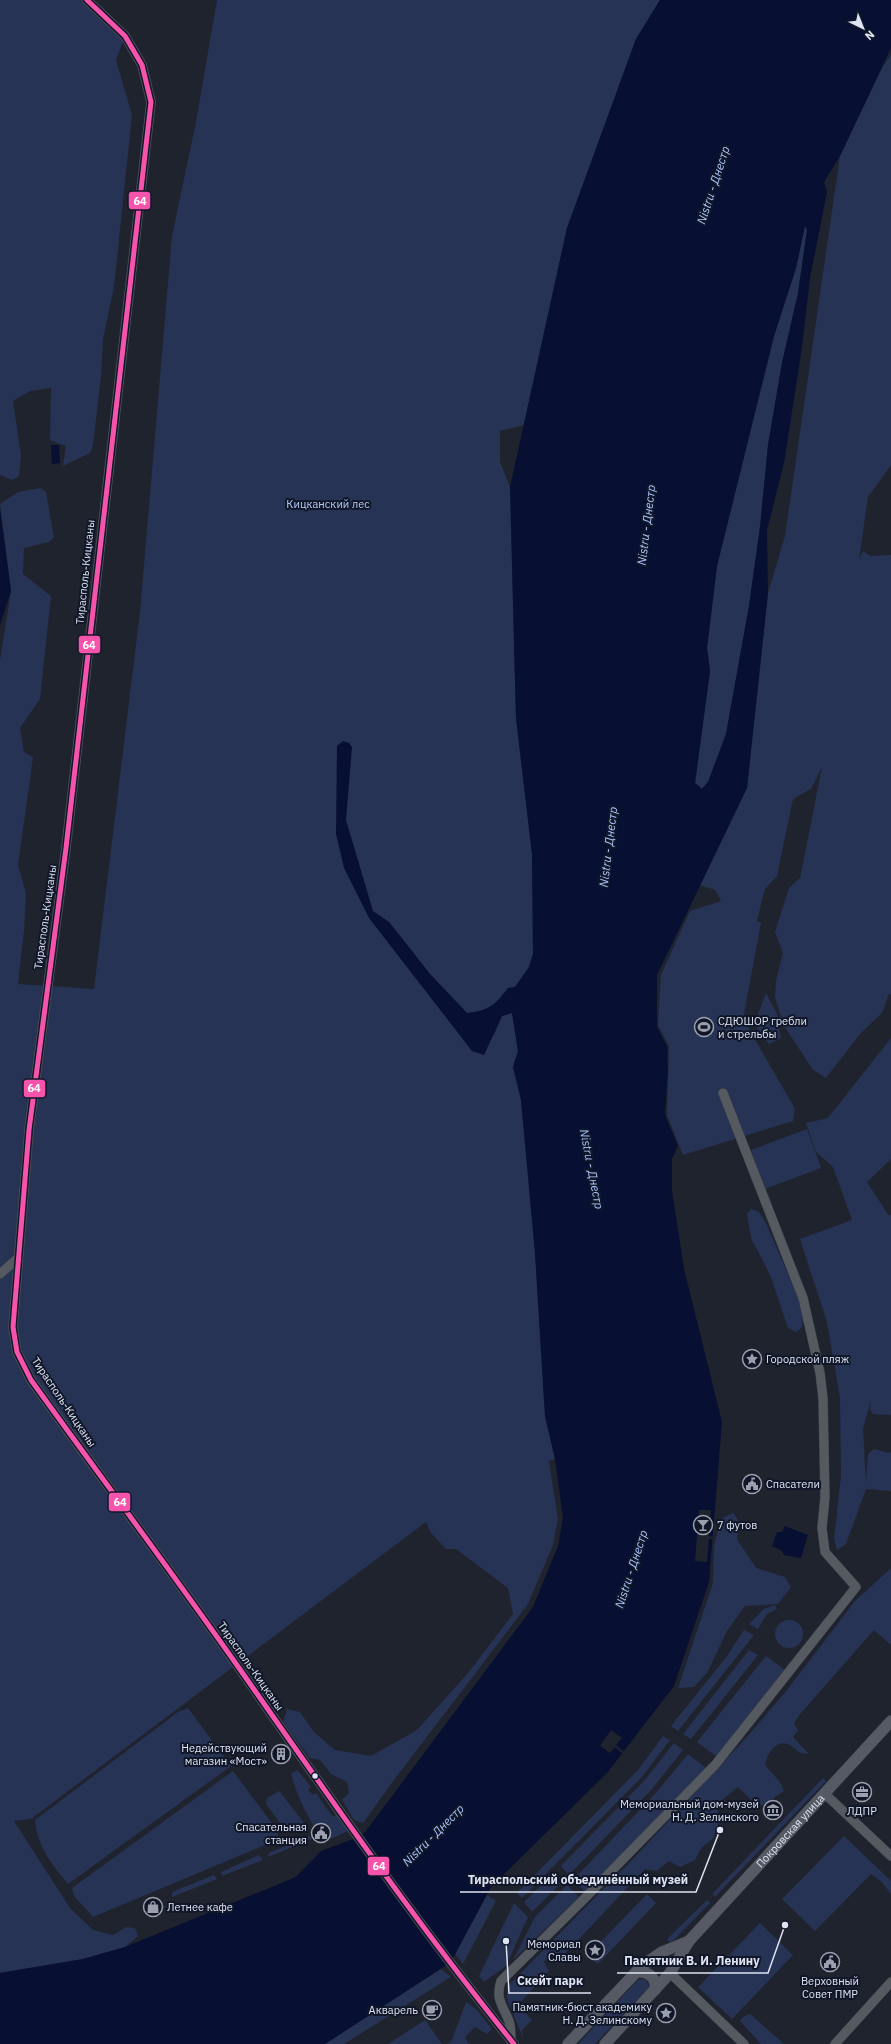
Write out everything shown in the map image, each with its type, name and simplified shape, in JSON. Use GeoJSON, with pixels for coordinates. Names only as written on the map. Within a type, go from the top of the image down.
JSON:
{"type":"FeatureCollection","features":[{"type":"Feature","properties":{"kind":"main road","name":"Покровская улица"},"geometry":{"type":"LineString","coordinates":[[605,2044],[670,1973],[689,1941],[891,1722]]}},
{"type":"Feature","properties":{"kind":"main road","name":"Покровская улица"},"geometry":{"type":"LineString","coordinates":[[568,2044],[636,1972],[662,1952],[689,1941]]}},
{"type":"Feature","properties":{"kind":"main road"},"geometry":{"type":"LineString","coordinates":[[636,1972],[646,1972],[653,1978],[656,1984],[655,1990]]}},
{"type":"Feature","properties":{"kind":"street","name":"Тирасполь-Кицканы"},"geometry":{"type":"LineString","coordinates":[[87,0],[125,36],[142,65],[151,102],[66,848],[28,1130],[13,1309],[14,1337],[17,1352],[28,1375],[340,1812],[469,1989],[513,2042]]}},
{"type":"Feature","properties":{"kind":"street"},"geometry":{"type":"LineString","coordinates":[[513,2042],[509,2023],[497,1991],[501,1981],[585,1898],[715,1765],[856,1587],[825,1552],[822,1528],[825,1497],[823,1398],[820,1373],[803,1298],[723,1094]]}},
{"type":"Feature","properties":{"kind":"street"},"geometry":{"type":"LineString","coordinates":[[0,1274],[17,1259]]}},
{"type":"Feature","properties":{"kind":"street"},"geometry":{"type":"LineString","coordinates":[[824,1794],[891,1856]]}},
{"type":"Feature","properties":{"kind":"street"},"geometry":{"type":"LineString","coordinates":[[670,1973],[744,2044]]}},
{"type":"Feature","properties":{"kind":"street"},"geometry":{"type":"LineString","coordinates":[[835,2044],[891,1982]]}},
{"type":"Feature","properties":{"kind":"green space"},"geometry":{"type":"Polygon","coordinates":[[[0,0],[87,0],[125,36],[116,60],[132,115],[114,287],[103,339],[101,376],[93,445],[90,453],[63,466],[66,446],[50,440],[51,388],[30,391],[13,401],[21,455],[19,476],[12,480],[0,475],[0,0]]]}},
{"type":"Feature","properties":{"kind":"green space","name":"Кицканский лес"},"geometry":{"type":"Polygon","coordinates":[[[217,0],[660,0],[636,39],[567,228],[524,425],[500,431],[500,462],[510,487],[516,718],[532,854],[533,954],[529,967],[515,987],[508,988],[491,1006],[475,1012],[467,1013],[430,974],[389,922],[373,912],[472,1051],[494,1035],[502,1016],[512,1013],[518,1051],[513,1067],[521,1100],[535,1253],[545,1416],[555,1459],[549,1461],[558,1519],[553,1545],[528,1604],[363,1823],[354,1820],[342,1800],[349,1793],[347,1782],[331,1774],[320,1760],[310,1758],[283,1722],[287,1709],[300,1712],[314,1732],[335,1750],[371,1756],[417,1730],[468,1673],[513,1614],[508,1588],[456,1549],[446,1549],[431,1533],[426,1522],[31,1819],[14,1821],[70,1908],[93,1930],[113,1935],[126,1927],[135,1928],[138,1936],[125,1947],[83,1959],[0,1973],[0,660],[11,591],[0,504],[18,492],[40,488],[46,492],[54,537],[49,542],[24,548],[23,574],[51,596],[40,699],[20,728],[24,752],[33,757],[18,865],[26,893],[24,931],[18,984],[94,989],[140,612],[172,236],[196,122],[217,0]]]}},
{"type":"Feature","properties":{"kind":"green space"},"geometry":{"type":"Polygon","coordinates":[[[891,55],[891,465],[868,497],[859,559],[863,551],[870,556],[891,555],[891,994],[889,994],[882,1013],[861,1033],[826,1078],[813,1070],[783,1024],[775,997],[776,981],[783,953],[775,932],[789,888],[800,878],[822,767],[811,789],[793,799],[777,876],[765,889],[757,921],[761,923],[744,1014],[749,1029],[795,1109],[793,1121],[683,1155],[667,1115],[669,1046],[658,1025],[661,975],[690,911],[721,901],[715,890],[700,885],[747,788],[768,593],[785,536],[840,156],[883,66],[891,55]]]}},
{"type":"Feature","properties":{"kind":"green space"},"geometry":{"type":"Polygon","coordinates":[[[805,225],[807,230],[798,293],[782,363],[768,445],[760,527],[749,606],[726,734],[708,782],[702,789],[695,783],[710,671],[707,648],[717,566],[774,336],[796,268],[805,225]]]}},
{"type":"Feature","properties":{"kind":"green space"},"geometry":{"type":"Polygon","coordinates":[[[766,993],[777,1014],[781,1038],[769,1044],[760,1033],[755,1022],[766,993]]]}},
{"type":"Feature","properties":{"kind":"green space"},"geometry":{"type":"Polygon","coordinates":[[[891,1038],[891,1159],[867,1182],[889,1216],[891,1215],[891,1415],[873,1414],[870,1409],[871,1400],[863,1428],[866,1483],[868,1454],[874,1449],[889,1453],[891,1452],[891,1491],[866,1489],[846,1544],[837,1550],[834,1539],[841,1476],[840,1398],[827,1322],[800,1239],[852,1220],[833,1167],[816,1152],[806,1123],[828,1118],[891,1038]]]}},
{"type":"Feature","properties":{"kind":"green space"},"geometry":{"type":"Polygon","coordinates":[[[807,1129],[821,1168],[765,1189],[751,1150],[807,1129]]]}},
{"type":"Feature","properties":{"kind":"green space"},"geometry":{"type":"Polygon","coordinates":[[[751,1209],[759,1212],[766,1223],[804,1311],[802,1327],[796,1332],[788,1328],[771,1277],[751,1238],[747,1214],[751,1209]]]}},
{"type":"Feature","properties":{"kind":"green space"},"geometry":{"type":"Polygon","coordinates":[[[733,1513],[739,1521],[737,1539],[756,1568],[785,1577],[791,1587],[778,1604],[745,1606],[727,1631],[707,1673],[694,1687],[678,1688],[713,1583],[714,1546],[721,1519],[733,1513]]]}},
{"type":"Feature","properties":{"kind":"green space"},"geometry":{"type":"Polygon","coordinates":[[[891,1568],[891,1645],[874,1630],[801,1713],[794,1723],[798,1731],[793,1737],[809,1754],[798,1751],[790,1745],[782,1743],[778,1744],[772,1750],[767,1757],[765,1765],[780,1782],[784,1791],[763,1805],[756,1805],[738,1787],[717,1804],[719,1820],[713,1839],[702,1847],[695,1860],[680,1867],[669,1861],[657,1871],[645,1869],[560,1959],[550,1955],[544,1962],[549,1971],[518,2005],[532,2020],[522,2030],[523,2038],[507,1999],[507,1987],[633,1859],[746,1738],[787,1690],[855,1601],[891,1568]]]}},
{"type":"Feature","properties":{"kind":"green space"},"geometry":{"type":"Polygon","coordinates":[[[775,1605],[777,1609],[767,1614],[758,1629],[749,1624],[764,1609],[775,1605]]]}},
{"type":"Feature","properties":{"kind":"green space"},"geometry":{"type":"Polygon","coordinates":[[[789,1620],[795,1621],[799,1624],[802,1628],[802,1640],[799,1644],[795,1647],[789,1648],[783,1647],[779,1644],[776,1640],[775,1634],[776,1628],[779,1624],[783,1621],[789,1620]]]}},
{"type":"Feature","properties":{"kind":"green space"},"geometry":{"type":"Polygon","coordinates":[[[744,1630],[754,1635],[678,1731],[671,1726],[727,1656],[744,1630]]]}},
{"type":"Feature","properties":{"kind":"green space"},"geometry":{"type":"Polygon","coordinates":[[[749,1650],[758,1655],[691,1739],[683,1734],[749,1650]]]}},
{"type":"Feature","properties":{"kind":"green space"},"geometry":{"type":"Polygon","coordinates":[[[766,1656],[785,1670],[717,1757],[697,1742],[766,1656]]]}},
{"type":"Feature","properties":{"kind":"green space"},"geometry":{"type":"Polygon","coordinates":[[[188,1708],[231,1766],[68,1884],[46,1855],[36,1829],[35,1820],[178,1712],[188,1708]]]}},
{"type":"Feature","properties":{"kind":"green space"},"geometry":{"type":"Polygon","coordinates":[[[663,1736],[670,1740],[641,1778],[522,1898],[517,1893],[638,1770],[663,1736]]]}},
{"type":"Feature","properties":{"kind":"green space"},"geometry":{"type":"Polygon","coordinates":[[[674,1743],[683,1750],[652,1789],[569,1875],[561,1866],[644,1781],[674,1743]]]}},
{"type":"Feature","properties":{"kind":"green space"},"geometry":{"type":"Polygon","coordinates":[[[688,1754],[706,1768],[586,1893],[574,1879],[656,1793],[688,1754]]]}},
{"type":"Feature","properties":{"kind":"green space"},"geometry":{"type":"Polygon","coordinates":[[[297,1770],[311,1787],[308,1790],[313,1795],[316,1793],[333,1817],[336,1814],[348,1831],[328,1840],[325,1832],[321,1829],[317,1831],[302,1804],[293,1782],[291,1774],[297,1770]]]}},
{"type":"Feature","properties":{"kind":"green space"},"geometry":{"type":"Polygon","coordinates":[[[233,1771],[276,1829],[278,1833],[277,1839],[93,1917],[74,1896],[72,1888],[233,1771]]]}},
{"type":"Feature","properties":{"kind":"green space"},"geometry":{"type":"Polygon","coordinates":[[[823,1778],[826,1781],[715,1897],[712,1894],[823,1778]]]}},
{"type":"Feature","properties":{"kind":"green space"},"geometry":{"type":"Polygon","coordinates":[[[279,1791],[305,1824],[293,1832],[286,1831],[266,1804],[267,1798],[279,1791]]]}},
{"type":"Feature","properties":{"kind":"green space"},"geometry":{"type":"Polygon","coordinates":[[[309,1836],[312,1839],[268,1857],[269,1853],[309,1836]]]}},
{"type":"Feature","properties":{"kind":"green space"},"geometry":{"type":"Polygon","coordinates":[[[844,1836],[891,1881],[891,1894],[881,1881],[871,1874],[815,1931],[782,1899],[844,1836]]]}},
{"type":"Feature","properties":{"kind":"green space"},"geometry":{"type":"Polygon","coordinates":[[[259,1855],[263,1860],[222,1876],[221,1872],[259,1855]]]}},
{"type":"Feature","properties":{"kind":"green space"},"geometry":{"type":"Polygon","coordinates":[[[555,1872],[563,1881],[532,1912],[524,1902],[555,1872]]]}},
{"type":"Feature","properties":{"kind":"green space"},"geometry":{"type":"Polygon","coordinates":[[[214,1875],[217,1879],[172,1897],[172,1892],[214,1875]]]}},
{"type":"Feature","properties":{"kind":"green space"},"geometry":{"type":"Polygon","coordinates":[[[567,1885],[579,1897],[513,1960],[535,1917],[567,1885]]]}},
{"type":"Feature","properties":{"kind":"green space"},"geometry":{"type":"Polygon","coordinates":[[[647,1894],[656,1903],[598,1964],[588,1955],[647,1894]]]}},
{"type":"Feature","properties":{"kind":"green space"},"geometry":{"type":"Polygon","coordinates":[[[487,1895],[496,1901],[463,1964],[455,1954],[487,1895]]]}},
{"type":"Feature","properties":{"kind":"green space"},"geometry":{"type":"Polygon","coordinates":[[[707,1900],[710,1903],[671,1943],[667,1939],[707,1900]]]}},
{"type":"Feature","properties":{"kind":"green space"},"geometry":{"type":"Polygon","coordinates":[[[514,1903],[528,1917],[506,1966],[484,1982],[479,1976],[514,1903]]]}},
{"type":"Feature","properties":{"kind":"green space"},"geometry":{"type":"Polygon","coordinates":[[[760,1923],[793,1955],[732,2019],[698,1987],[760,1923]]]}},
{"type":"Feature","properties":{"kind":"green space"},"geometry":{"type":"Polygon","coordinates":[[[441,1969],[451,1977],[344,2044],[325,2044],[441,1969]]]}},
{"type":"Feature","properties":{"kind":"green space"},"geometry":{"type":"Polygon","coordinates":[[[638,1980],[646,1980],[649,1987],[595,2044],[578,2044],[638,1980]]]}},
{"type":"Feature","properties":{"kind":"green space"},"geometry":{"type":"Polygon","coordinates":[[[466,2002],[476,2009],[492,2029],[487,2034],[475,2027],[465,2037],[469,2044],[446,2044],[451,2042],[466,2002]]]}},
{"type":"Feature","properties":{"kind":"green space"},"geometry":{"type":"Polygon","coordinates":[[[750,2014],[784,2044],[761,2044],[740,2021],[743,2017],[750,2014]]]}},
{"type":"Feature","properties":{"kind":"green space"},"geometry":{"type":"Polygon","coordinates":[[[425,2020],[442,2044],[388,2044],[425,2020]]]}},
{"type":"Feature","properties":{"kind":"water","name":"Nistru - Днестр"},"geometry":{"type":"Polygon","coordinates":[[[660,0],[891,0],[891,48],[840,156],[824,182],[827,192],[810,278],[802,347],[784,463],[767,530],[768,593],[747,788],[657,975],[657,1027],[667,1046],[668,1068],[665,1115],[678,1146],[672,1158],[672,1191],[684,1269],[722,1422],[709,1582],[674,1686],[607,1773],[491,1887],[451,1962],[325,2044],[0,2044],[0,1973],[83,1959],[125,1947],[296,1877],[321,1851],[359,1837],[366,1831],[533,1607],[558,1546],[563,1518],[555,1459],[545,1416],[535,1253],[521,1100],[513,1067],[518,1051],[512,1013],[502,1016],[484,1055],[472,1051],[369,918],[344,868],[336,834],[337,746],[343,741],[349,743],[352,747],[346,820],[373,911],[389,922],[430,974],[467,1013],[475,1012],[491,1006],[508,988],[515,987],[529,967],[533,954],[532,854],[516,718],[510,487],[567,228],[636,39],[660,0]],[[805,226],[796,268],[774,336],[717,566],[707,648],[710,671],[695,783],[702,789],[708,782],[726,734],[749,606],[760,527],[768,445],[782,363],[798,293],[807,230],[805,226]]]}},
{"type":"Feature","properties":{"kind":"water"},"geometry":{"type":"Polygon","coordinates":[[[51,445],[59,445],[60,463],[52,464],[51,445]]]}},
{"type":"Feature","properties":{"kind":"water"},"geometry":{"type":"Polygon","coordinates":[[[0,509],[11,591],[0,625],[0,509]]]}},
{"type":"Feature","properties":{"kind":"water"},"geometry":{"type":"Polygon","coordinates":[[[785,1526],[808,1535],[801,1558],[784,1555],[781,1550],[772,1546],[777,1532],[782,1532],[785,1526]]]}},
{"type":"Feature","properties":{"kind":"pier"},"geometry":{"type":"Polygon","coordinates":[[[699,1510],[711,1510],[709,1536],[714,1537],[714,1539],[709,1539],[707,1562],[695,1561],[699,1510]]]}},
{"type":"Feature","properties":{"kind":"pier"},"geometry":{"type":"Polygon","coordinates":[[[611,1730],[622,1738],[616,1745],[625,1753],[624,1755],[615,1747],[610,1753],[600,1746],[611,1730]]]}},
{"type":"Feature","properties":{"kind":"transit line","name":"64"},"geometry":{"type":"LineString","coordinates":[[87,0],[125,36],[142,65],[151,102],[66,848],[29,1130],[13,1327],[17,1352],[31,1380],[213,1632],[373,1858],[442,1952],[514,2044]]}},
{"type":"Feature","properties":{"kind":"place","name":"СДЮШОР гребли и стрельбы"},"geometry":{"type":"Point","coordinates":[704,1027]}},
{"type":"Feature","properties":{"kind":"place","name":"Городской пляж"},"geometry":{"type":"Point","coordinates":[752,1359]}},
{"type":"Feature","properties":{"kind":"place","name":"Спасатели"},"geometry":{"type":"Point","coordinates":[752,1484]}},
{"type":"Feature","properties":{"kind":"place","name":"7 футов"},"geometry":{"type":"Point","coordinates":[703,1525]}},
{"type":"Feature","properties":{"kind":"place","name":"Недействующий магазин «Мост»"},"geometry":{"type":"Point","coordinates":[281,1754]}},
{"type":"Feature","properties":{"kind":"place","name":"ЛДПР"},"geometry":{"type":"Point","coordinates":[862,1792]}},
{"type":"Feature","properties":{"kind":"place","name":"Мемориальный дом-музей Н. Д. Зелинского"},"geometry":{"type":"Point","coordinates":[773,1810]}},
{"type":"Feature","properties":{"kind":"place","name":"Тираспольский объединённый музей"},"geometry":{"type":"Point","coordinates":[720,1830]}},
{"type":"Feature","properties":{"kind":"place","name":"Спасательная станция"},"geometry":{"type":"Point","coordinates":[321,1833]}},
{"type":"Feature","properties":{"kind":"place","name":"Летнее кафе"},"geometry":{"type":"Point","coordinates":[153,1907]}},
{"type":"Feature","properties":{"kind":"place","name":"Памятник В. И. Ленину"},"geometry":{"type":"Point","coordinates":[785,1925]}},
{"type":"Feature","properties":{"kind":"place","name":"Скейт парк"},"geometry":{"type":"Point","coordinates":[506,1941]}},
{"type":"Feature","properties":{"kind":"place","name":"Мемориал Славы"},"geometry":{"type":"Point","coordinates":[595,1950]}},
{"type":"Feature","properties":{"kind":"place","name":"Верховный Совет ПМР"},"geometry":{"type":"Point","coordinates":[830,1962]}},
{"type":"Feature","properties":{"kind":"place","name":"Акварель"},"geometry":{"type":"Point","coordinates":[432,2010]}},
{"type":"Feature","properties":{"kind":"place","name":"Памятник-бюст академику Н. Д. Зелинскому"},"geometry":{"type":"Point","coordinates":[666,2013]}}]}
